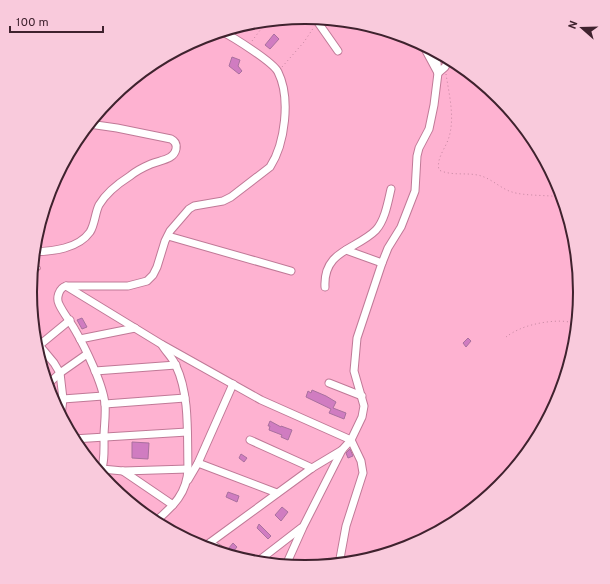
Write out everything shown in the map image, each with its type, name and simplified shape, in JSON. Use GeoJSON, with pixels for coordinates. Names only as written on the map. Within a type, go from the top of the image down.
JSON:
{"type":"FeatureCollection","features":[{"type":"Feature","properties":{"kind":"street"},"geometry":{"type":"LineString","coordinates":[[319,25],[338,51]]}},
{"type":"Feature","properties":{"kind":"street"},"geometry":{"type":"LineString","coordinates":[[102,466],[105,404],[95,371],[70,320],[58,303],[59,292],[66,286],[128,286],[147,281],[153,275],[157,267],[165,241],[189,209],[194,206],[223,201],[231,197],[270,167],[274,162],[281,140],[286,104],[283,85],[278,72],[267,60],[229,35]]}},
{"type":"Feature","properties":{"kind":"street"},"geometry":{"type":"LineString","coordinates":[[428,54],[438,73]]}},
{"type":"Feature","properties":{"kind":"street"},"geometry":{"type":"LineString","coordinates":[[289,559],[303,527],[342,450],[351,440],[362,417],[364,406],[354,370],[355,349],[362,320],[382,263],[388,248],[402,227],[415,191],[417,156],[431,121],[438,73],[437,59]]}},
{"type":"Feature","properties":{"kind":"street"},"geometry":{"type":"LineString","coordinates":[[438,73],[445,67]]}},
{"type":"Feature","properties":{"kind":"street"},"geometry":{"type":"LineString","coordinates":[[40,252],[64,248],[80,240],[90,232],[99,205],[106,196],[129,176],[152,164],[169,158],[174,155],[176,150],[175,141],[171,139],[95,125]]}},
{"type":"Feature","properties":{"kind":"street"},"geometry":{"type":"LineString","coordinates":[[325,287],[327,269],[338,254],[376,229],[386,208],[392,189]]}},
{"type":"Feature","properties":{"kind":"street"},"geometry":{"type":"LineString","coordinates":[[168,236],[291,270]]}},
{"type":"Feature","properties":{"kind":"street"},"geometry":{"type":"LineString","coordinates":[[346,250],[382,263]]}},
{"type":"Feature","properties":{"kind":"street"},"geometry":{"type":"LineString","coordinates":[[66,286],[161,344],[260,400],[351,440],[361,461],[363,473],[346,526],[340,558]]}},
{"type":"Feature","properties":{"kind":"street"},"geometry":{"type":"LineString","coordinates":[[42,342],[70,320]]}},
{"type":"Feature","properties":{"kind":"street"},"geometry":{"type":"LineString","coordinates":[[80,340],[135,328]]}},
{"type":"Feature","properties":{"kind":"street"},"geometry":{"type":"LineString","coordinates":[[161,344],[176,365],[183,385],[187,432],[188,480]]}},
{"type":"Feature","properties":{"kind":"street"},"geometry":{"type":"LineString","coordinates":[[44,352],[54,363],[60,373],[63,399],[62,405]]}},
{"type":"Feature","properties":{"kind":"street"},"geometry":{"type":"LineString","coordinates":[[52,380],[87,354]]}},
{"type":"Feature","properties":{"kind":"street"},"geometry":{"type":"LineString","coordinates":[[95,371],[176,365]]}},
{"type":"Feature","properties":{"kind":"street"},"geometry":{"type":"LineString","coordinates":[[329,383],[362,396]]}},
{"type":"Feature","properties":{"kind":"street"},"geometry":{"type":"LineString","coordinates":[[160,517],[173,506],[182,493],[198,463],[233,384]]}},
{"type":"Feature","properties":{"kind":"street"},"geometry":{"type":"LineString","coordinates":[[63,399],[103,396]]}},
{"type":"Feature","properties":{"kind":"street"},"geometry":{"type":"LineString","coordinates":[[105,404],[185,398]]}},
{"type":"Feature","properties":{"kind":"street"},"geometry":{"type":"LineString","coordinates":[[81,439],[187,432]]}},
{"type":"Feature","properties":{"kind":"street"},"geometry":{"type":"LineString","coordinates":[[250,440],[312,468]]}},
{"type":"Feature","properties":{"kind":"street"},"geometry":{"type":"LineString","coordinates":[[210,543],[312,468],[342,450]]}},
{"type":"Feature","properties":{"kind":"street"},"geometry":{"type":"LineString","coordinates":[[198,463],[277,493]]}},
{"type":"Feature","properties":{"kind":"street"},"geometry":{"type":"LineString","coordinates":[[106,472],[188,469]]}},
{"type":"Feature","properties":{"kind":"street"},"geometry":{"type":"LineString","coordinates":[[123,471],[173,506]]}},
{"type":"Feature","properties":{"kind":"street"},"geometry":{"type":"LineString","coordinates":[[264,557],[303,527]]}},
{"type":"Feature","properties":{"kind":"path"},"geometry":{"type":"LineString","coordinates":[[278,72],[304,42],[313,24]]}},
{"type":"Feature","properties":{"kind":"path"},"geometry":{"type":"LineString","coordinates":[[247,47],[262,27]]}},
{"type":"Feature","properties":{"kind":"path"},"geometry":{"type":"LineString","coordinates":[[445,67],[452,112],[450,137],[438,164],[439,170],[446,173],[464,173],[485,177],[498,186],[513,192],[556,196]]}},
{"type":"Feature","properties":{"kind":"path"},"geometry":{"type":"LineString","coordinates":[[506,337],[520,329],[548,322],[571,322]]}},
{"type":"Feature","properties":{"kind":"building"},"geometry":{"type":"Polygon","coordinates":[[[274,34],[279,39],[270,49],[265,45],[274,34]]]}},
{"type":"Feature","properties":{"kind":"building"},"geometry":{"type":"Polygon","coordinates":[[[232,57],[240,60],[238,66],[242,71],[239,74],[229,66],[232,57]]]}},
{"type":"Feature","properties":{"kind":"building"},"geometry":{"type":"Polygon","coordinates":[[[82,318],[87,327],[82,329],[77,320],[82,318]]]}},
{"type":"Feature","properties":{"kind":"building"},"geometry":{"type":"Polygon","coordinates":[[[468,338],[471,341],[466,347],[463,343],[468,338]]]}},
{"type":"Feature","properties":{"kind":"building"},"geometry":{"type":"Polygon","coordinates":[[[312,390],[336,402],[333,408],[346,413],[344,419],[329,413],[331,409],[306,397],[308,391],[311,393],[312,390]]]}},
{"type":"Feature","properties":{"kind":"building"},"geometry":{"type":"Polygon","coordinates":[[[270,421],[281,427],[292,430],[288,440],[281,437],[282,435],[269,430],[270,426],[268,426],[270,421]]]}},
{"type":"Feature","properties":{"kind":"building"},"geometry":{"type":"Polygon","coordinates":[[[132,442],[149,443],[148,459],[132,458],[132,442]]]}},
{"type":"Feature","properties":{"kind":"building"},"geometry":{"type":"Polygon","coordinates":[[[350,449],[353,456],[348,458],[346,453],[350,449]]]}},
{"type":"Feature","properties":{"kind":"building"},"geometry":{"type":"Polygon","coordinates":[[[241,454],[247,458],[244,462],[239,458],[241,454]]]}},
{"type":"Feature","properties":{"kind":"building"},"geometry":{"type":"Polygon","coordinates":[[[228,492],[239,496],[237,502],[226,497],[228,492]]]}},
{"type":"Feature","properties":{"kind":"building"},"geometry":{"type":"Polygon","coordinates":[[[282,507],[288,512],[281,521],[275,515],[282,507]]]}},
{"type":"Feature","properties":{"kind":"building"},"geometry":{"type":"Polygon","coordinates":[[[259,524],[271,536],[268,539],[257,528],[259,524]]]}},
{"type":"Feature","properties":{"kind":"building"},"geometry":{"type":"Polygon","coordinates":[[[233,543],[237,547],[234,550],[228,549],[233,543]]]}}]}
